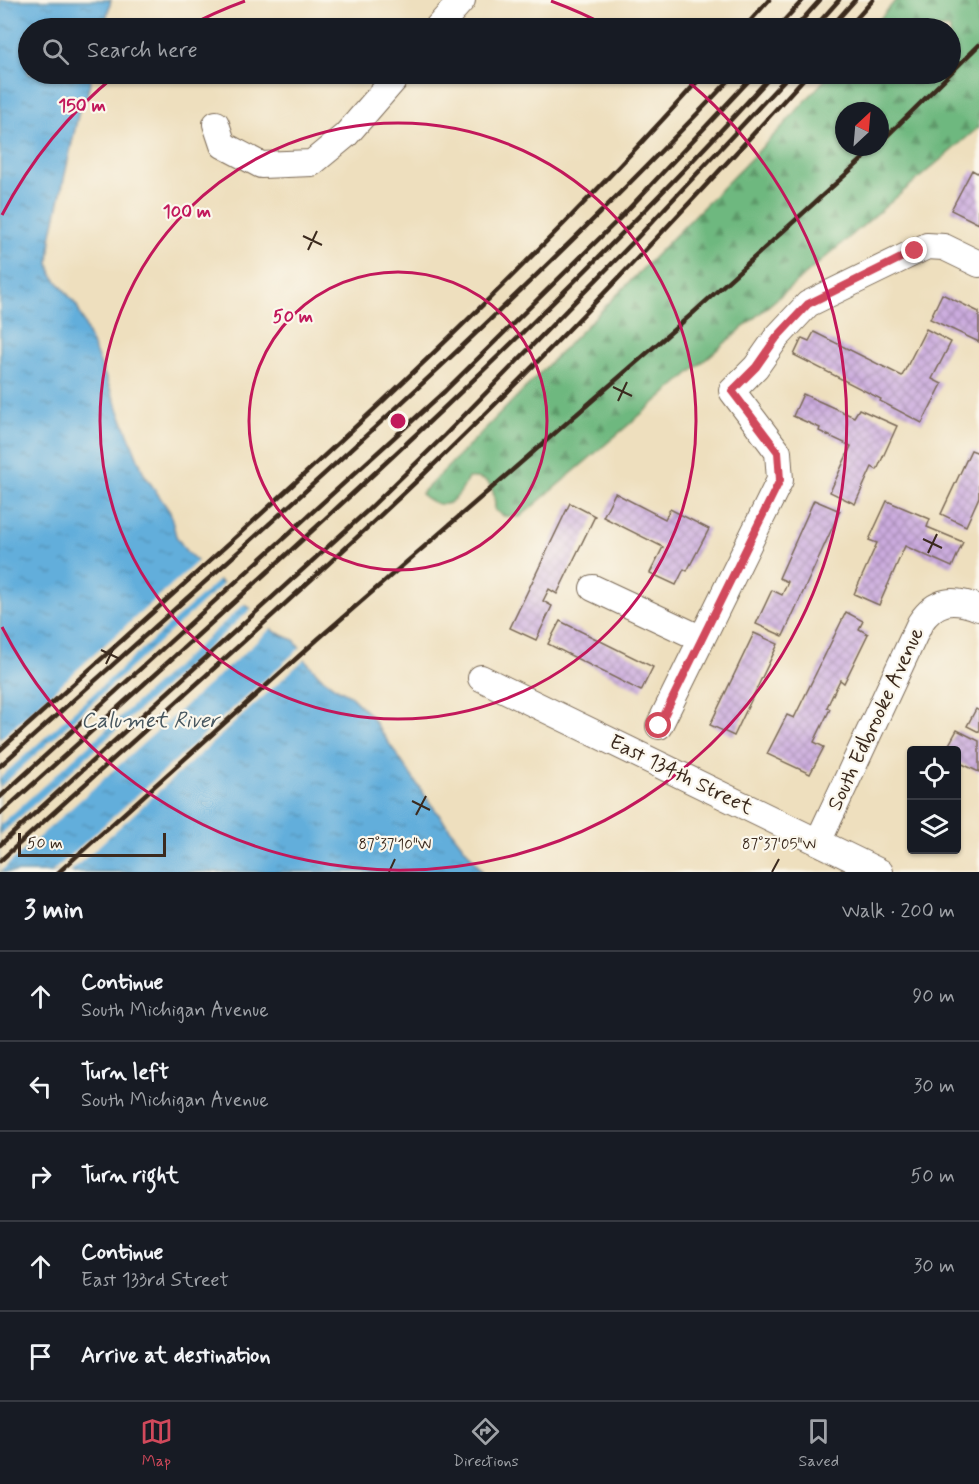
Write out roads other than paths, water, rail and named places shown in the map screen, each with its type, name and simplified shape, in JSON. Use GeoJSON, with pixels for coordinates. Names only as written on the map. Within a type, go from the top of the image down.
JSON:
{"type":"FeatureCollection","features":[{"type":"Feature","properties":{"kind":"street"},"geometry":{"type":"LineString","coordinates":[[446,18],[462,0]]}},
{"type":"Feature","properties":{"kind":"street"},"geometry":{"type":"LineString","coordinates":[[216,124],[223,145],[261,165],[312,163],[345,135],[390,84]]}},
{"type":"Feature","properties":{"kind":"street"},"geometry":{"type":"LineString","coordinates":[[659,726],[780,480],[778,452],[732,391],[756,367],[777,337],[808,304],[927,246],[944,247],[979,264]]}},
{"type":"Feature","properties":{"kind":"street"},"geometry":{"type":"LineString","coordinates":[[593,588],[702,639]]}},
{"type":"Feature","properties":{"kind":"street","name":"South Edbrooke Avenue"},"geometry":{"type":"LineString","coordinates":[[818,842],[920,623],[933,608],[942,603],[953,601],[979,606]]}},
{"type":"Feature","properties":{"kind":"street","name":"East 134th Street"},"geometry":{"type":"LineString","coordinates":[[481,678],[880,872]]}},
{"type":"Feature","properties":{"kind":"water","name":"Calumet River"},"geometry":{"type":"Polygon","coordinates":[[[0,0],[111,0],[106,18],[18,18],[18,84],[90,84],[86,99],[80,106],[51,238],[49,263],[52,275],[77,306],[144,474],[170,512],[176,536],[186,551],[247,606],[266,619],[273,631],[294,640],[302,650],[306,661],[320,676],[348,694],[369,714],[430,803],[483,872],[0,872],[0,0]]]}},
{"type":"Feature","properties":{"kind":"railway"},"geometry":{"type":"LineString","coordinates":[[753,18],[769,0]]}},
{"type":"Feature","properties":{"kind":"railway"},"geometry":{"type":"LineString","coordinates":[[786,18],[803,0]]}},
{"type":"Feature","properties":{"kind":"railway"},"geometry":{"type":"LineString","coordinates":[[804,18],[820,0]]}},
{"type":"Feature","properties":{"kind":"railway"},"geometry":{"type":"LineString","coordinates":[[823,18],[839,0]]}},
{"type":"Feature","properties":{"kind":"railway"},"geometry":{"type":"LineString","coordinates":[[839,18],[855,0]]}},
{"type":"Feature","properties":{"kind":"railway"},"geometry":{"type":"LineString","coordinates":[[857,18],[873,0]]}},
{"type":"Feature","properties":{"kind":"railway"},"geometry":{"type":"LineString","coordinates":[[961,63],[979,45]]}},
{"type":"Feature","properties":{"kind":"railway"},"geometry":{"type":"LineString","coordinates":[[0,750],[182,587],[450,337],[621,164],[695,84]]}},
{"type":"Feature","properties":{"kind":"railway"},"geometry":{"type":"LineString","coordinates":[[0,766],[375,428],[558,254],[725,84]]}},
{"type":"Feature","properties":{"kind":"railway"},"geometry":{"type":"LineString","coordinates":[[0,797],[445,391],[621,217],[746,84]]}},
{"type":"Feature","properties":{"kind":"railway"},"geometry":{"type":"LineString","coordinates":[[0,814],[297,545],[493,362],[682,172],[764,84]]}},
{"type":"Feature","properties":{"kind":"railway"},"geometry":{"type":"LineString","coordinates":[[0,845],[367,511],[445,435],[637,238],[781,84]]}},
{"type":"Feature","properties":{"kind":"railway"},"geometry":{"type":"LineString","coordinates":[[0,861],[266,621],[423,475],[619,278],[799,84]]}},
{"type":"Feature","properties":{"kind":"railway"},"geometry":{"type":"LineString","coordinates":[[889,134],[940,84]]}},
{"type":"Feature","properties":{"kind":"railway"},"geometry":{"type":"LineString","coordinates":[[59,872],[318,639],[693,313],[866,156]]}}]}
